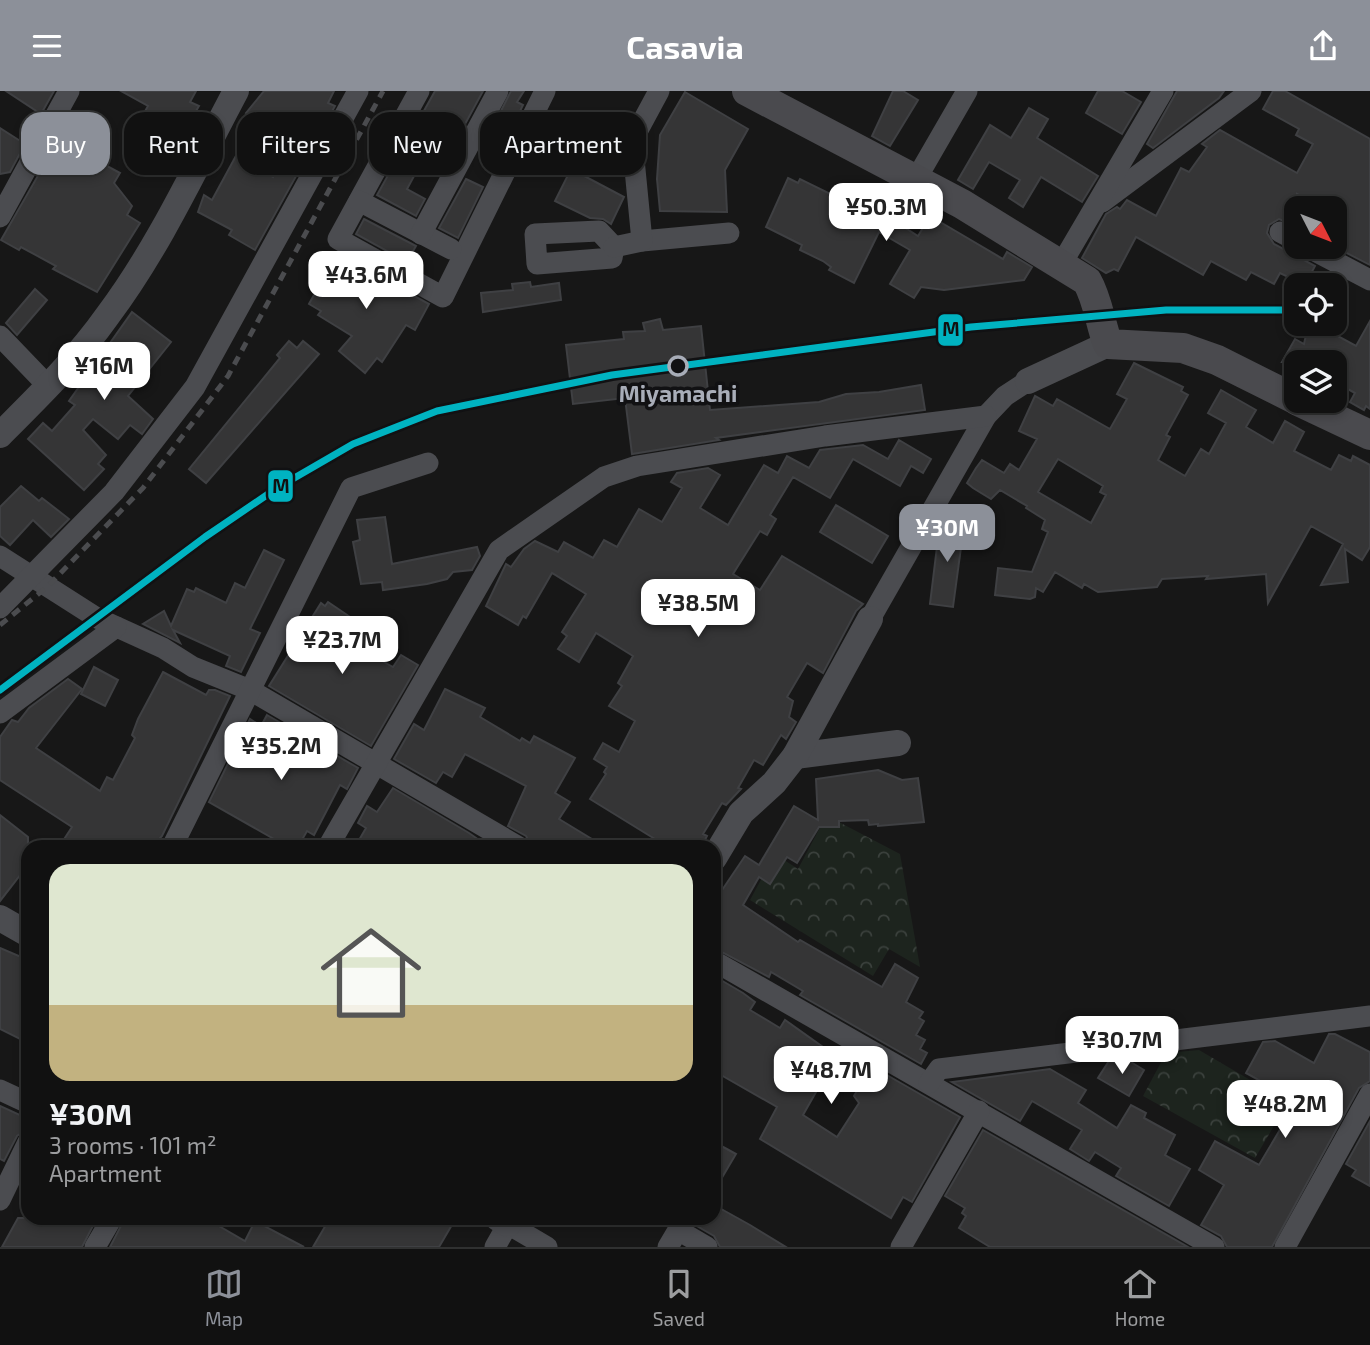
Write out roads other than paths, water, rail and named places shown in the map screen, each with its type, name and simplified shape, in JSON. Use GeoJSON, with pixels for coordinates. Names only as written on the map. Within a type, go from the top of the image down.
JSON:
{"type":"FeatureCollection","features":[{"type":"Feature","properties":{"kind":"main road"},"geometry":{"type":"LineString","coordinates":[[761,94],[915,181],[962,204],[1062,263],[1087,281],[1095,295],[1097,315],[1108,344],[1183,348],[1217,359],[1284,393]]}},
{"type":"Feature","properties":{"kind":"main road"},"geometry":{"type":"LineString","coordinates":[[1332,413],[1367,426]]}},
{"type":"Feature","properties":{"kind":"street"},"geometry":{"type":"LineString","coordinates":[[0,217],[69,91]]}},
{"type":"Feature","properties":{"kind":"street"},"geometry":{"type":"LineString","coordinates":[[0,435],[48,387],[115,305],[156,240],[236,91]]}},
{"type":"Feature","properties":{"kind":"street"},"geometry":{"type":"LineString","coordinates":[[0,608],[114,492],[195,387],[358,91]]}},
{"type":"Feature","properties":{"kind":"street"},"geometry":{"type":"LineString","coordinates":[[419,91],[338,239],[443,297],[545,91]]}},
{"type":"Feature","properties":{"kind":"street"},"geometry":{"type":"LineString","coordinates":[[421,234],[498,91]]}},
{"type":"Feature","properties":{"kind":"street"},"geometry":{"type":"LineString","coordinates":[[642,241],[633,149],[638,130],[659,91]]}},
{"type":"Feature","properties":{"kind":"street"},"geometry":{"type":"LineString","coordinates":[[915,181],[967,91]]}},
{"type":"Feature","properties":{"kind":"street"},"geometry":{"type":"LineString","coordinates":[[1062,263],[1163,91]]}},
{"type":"Feature","properties":{"kind":"street"},"geometry":{"type":"LineString","coordinates":[[1095,207],[1251,91]]}},
{"type":"Feature","properties":{"kind":"street"},"geometry":{"type":"LineString","coordinates":[[359,201],[451,249]]}},
{"type":"Feature","properties":{"kind":"street"},"geometry":{"type":"LineString","coordinates":[[614,247],[642,241],[729,233]]}},
{"type":"Feature","properties":{"kind":"street"},"geometry":{"type":"LineString","coordinates":[[1330,259],[1370,280]]}},
{"type":"Feature","properties":{"kind":"street"},"geometry":{"type":"LineString","coordinates":[[0,336],[48,387]]}},
{"type":"Feature","properties":{"kind":"street"},"geometry":{"type":"LineString","coordinates":[[721,846],[741,813],[774,783],[795,756],[986,416],[1005,396],[1028,380],[1108,344]]}},
{"type":"Feature","properties":{"kind":"street"},"geometry":{"type":"LineString","coordinates":[[332,840],[499,550],[604,477],[637,466],[825,436],[986,416]]}},
{"type":"Feature","properties":{"kind":"street"},"geometry":{"type":"LineString","coordinates":[[175,840],[351,488],[428,463]]}},
{"type":"Feature","properties":{"kind":"street"},"geometry":{"type":"LineString","coordinates":[[0,556],[116,627],[163,648],[193,667],[250,689],[507,840]]}},
{"type":"Feature","properties":{"kind":"street"},"geometry":{"type":"LineString","coordinates":[[0,713],[116,627]]}},
{"type":"Feature","properties":{"kind":"street"},"geometry":{"type":"LineString","coordinates":[[795,756],[898,743]]}},
{"type":"Feature","properties":{"kind":"street"},"geometry":{"type":"LineString","coordinates":[[0,918],[21,930]]}},
{"type":"Feature","properties":{"kind":"street"},"geometry":{"type":"LineString","coordinates":[[721,965],[1214,1247]]}},
{"type":"Feature","properties":{"kind":"street"},"geometry":{"type":"LineString","coordinates":[[929,1083],[939,1069],[1370,1016]]}},
{"type":"Feature","properties":{"kind":"street"},"geometry":{"type":"LineString","coordinates":[[0,1090],[21,1100]]}},
{"type":"Feature","properties":{"kind":"street"},"geometry":{"type":"LineString","coordinates":[[1285,1247],[1370,1094]]}},
{"type":"Feature","properties":{"kind":"street"},"geometry":{"type":"LineString","coordinates":[[901,1247],[979,1111]]}},
{"type":"Feature","properties":{"kind":"street"},"geometry":{"type":"LineString","coordinates":[[0,1200],[21,1156]]}},
{"type":"Feature","properties":{"kind":"street"},"geometry":{"type":"LineString","coordinates":[[95,1247],[108,1225]]}},
{"type":"Feature","properties":{"kind":"street"},"geometry":{"type":"LineString","coordinates":[[495,1247],[504,1225]]}},
{"type":"Feature","properties":{"kind":"street"},"geometry":{"type":"LineString","coordinates":[[514,1225],[547,1247]]}},
{"type":"Feature","properties":{"kind":"street"},"geometry":{"type":"LineString","coordinates":[[668,1247],[678,1230],[707,1247]]}},
{"type":"Feature","properties":{"kind":"railway"},"geometry":{"type":"LineString","coordinates":[[0,625],[47,587],[143,488],[228,376],[383,91]]}},
{"type":"Feature","properties":{"kind":"place","name":"Miyamachi"},"geometry":{"type":"Point","coordinates":[678,366]}}]}
